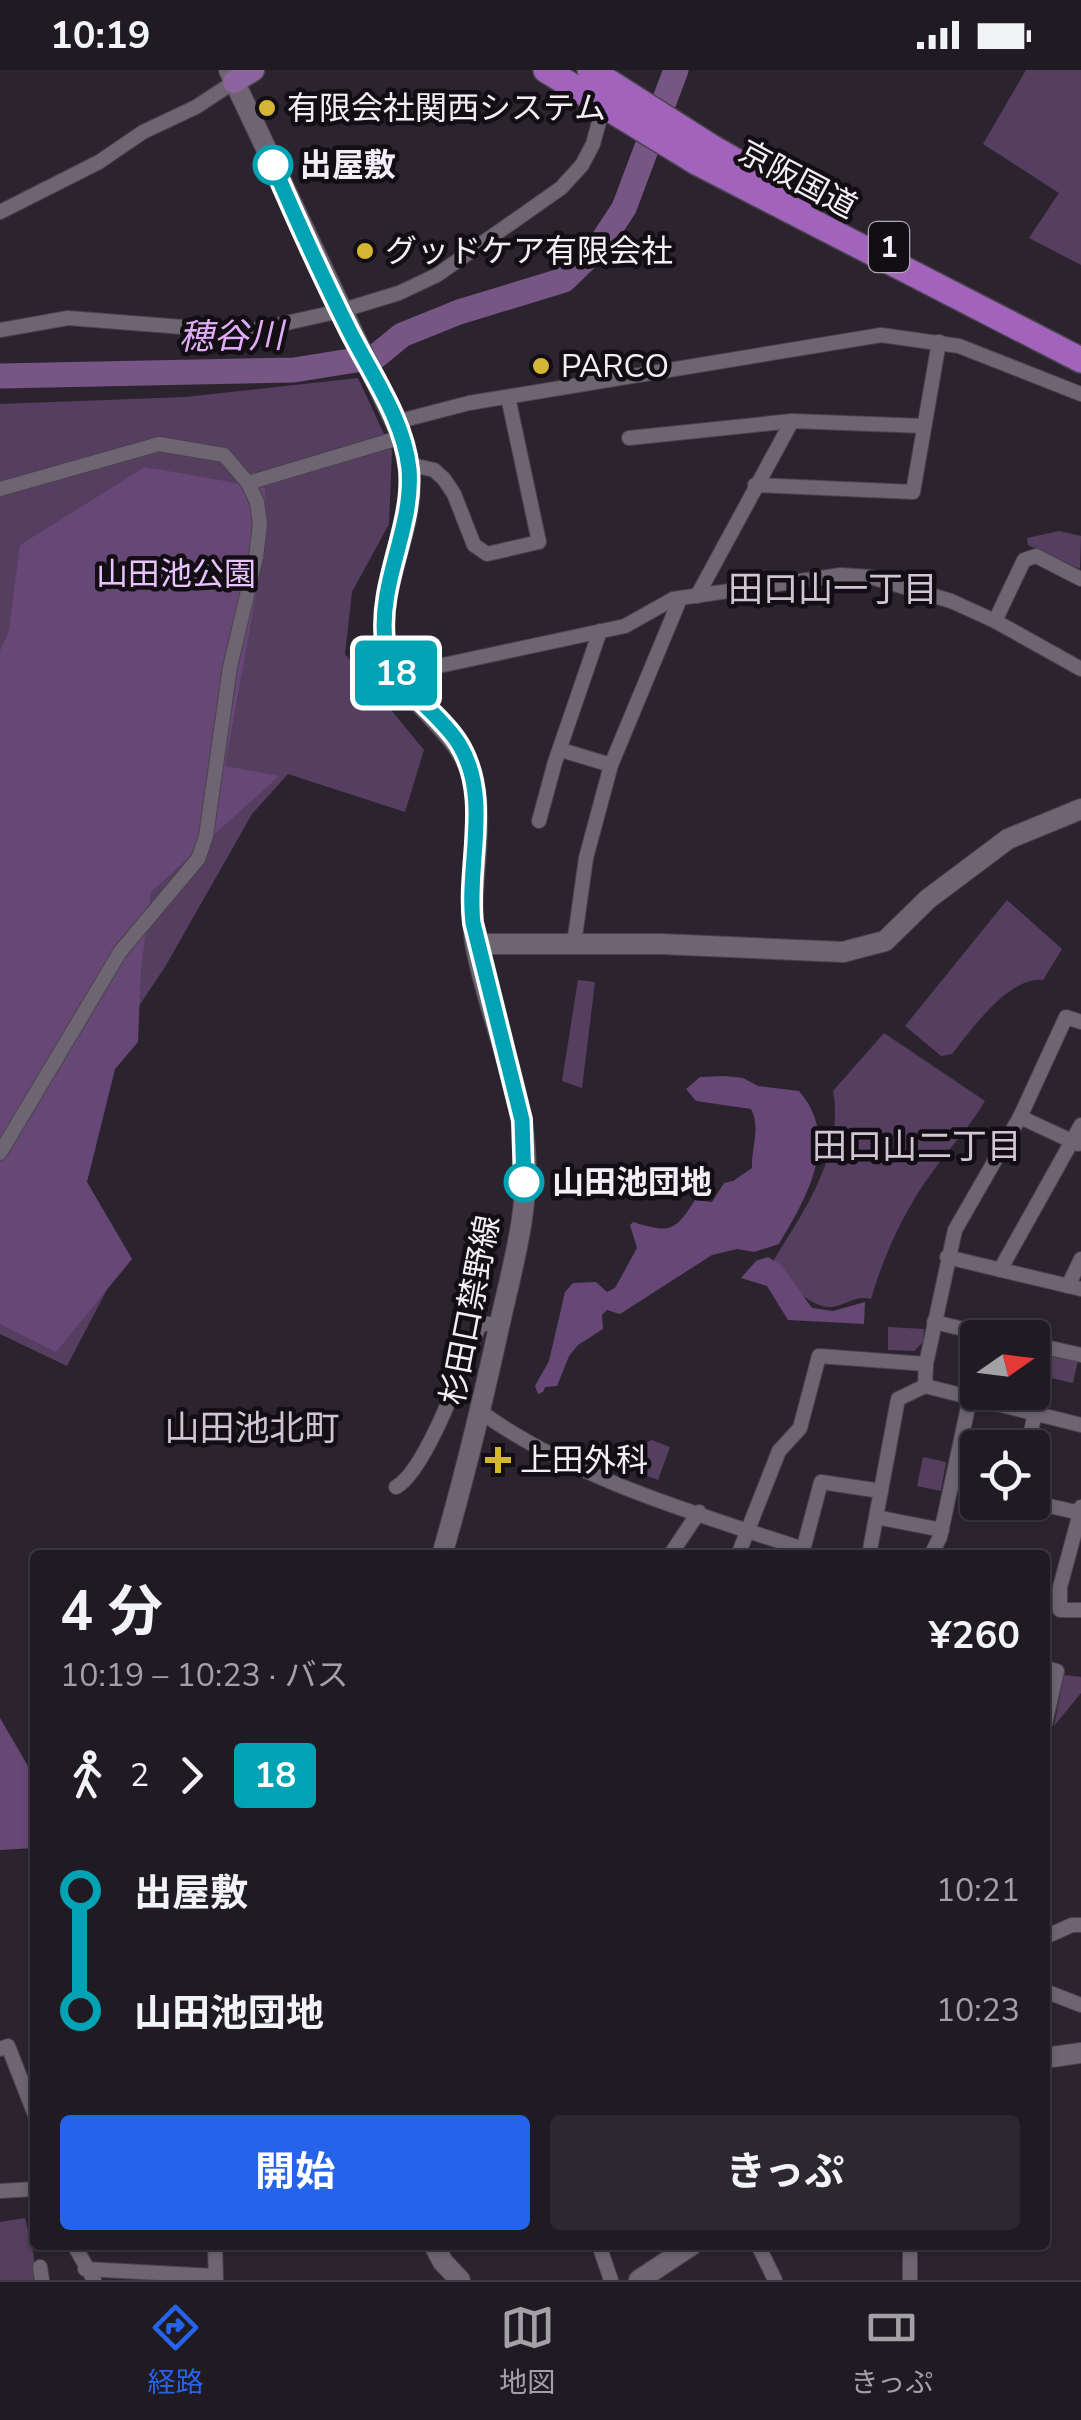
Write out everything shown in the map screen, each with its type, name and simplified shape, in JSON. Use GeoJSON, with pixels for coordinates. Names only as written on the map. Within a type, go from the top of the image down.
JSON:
{"type":"FeatureCollection","features":[{"type":"Feature","properties":{"kind":"highway","name":"京阪国道"},"geometry":{"type":"LineString","coordinates":[[546,70],[608,88],[700,152],[1081,360]]}},
{"type":"Feature","properties":{"kind":"highway","name":"京阪国道"},"geometry":{"type":"LineString","coordinates":[[700,152],[830,214],[1081,346]]}},
{"type":"Feature","properties":{"kind":"main road","name":"杉田口禁野線"},"geometry":{"type":"LineString","coordinates":[[239,74],[408,464],[410,491],[385,600],[385,640],[397,674],[459,744],[474,782],[476,830],[470,902],[476,944],[522,1120],[525,1154],[521,1236],[481,1412],[443,1550]]}},
{"type":"Feature","properties":{"kind":"main road"},"geometry":{"type":"LineString","coordinates":[[476,944],[843,952],[885,941],[928,899],[1008,839],[1081,809]]}},
{"type":"Feature","properties":{"kind":"main road"},"geometry":{"type":"LineString","coordinates":[[1050,2057],[1081,2053]]}},
{"type":"Feature","properties":{"kind":"main road"},"geometry":{"type":"LineString","coordinates":[[437,2250],[460,2280]]}},
{"type":"Feature","properties":{"kind":"main road"},"geometry":{"type":"LineString","coordinates":[[638,2280],[684,2250]]}},
{"type":"Feature","properties":{"kind":"street"},"geometry":{"type":"LineString","coordinates":[[0,212],[196,107],[239,74]]}},
{"type":"Feature","properties":{"kind":"street"},"geometry":{"type":"LineString","coordinates":[[0,330],[68,318],[246,332],[344,319],[428,280],[560,188],[582,165],[593,144],[608,88]]}},
{"type":"Feature","properties":{"kind":"street"},"geometry":{"type":"LineString","coordinates":[[248,483],[393,424],[469,403],[881,335],[959,346],[1081,394]]}},
{"type":"Feature","properties":{"kind":"street"},"geometry":{"type":"LineString","coordinates":[[755,485],[913,492],[938,342]]}},
{"type":"Feature","properties":{"kind":"street"},"geometry":{"type":"LineString","coordinates":[[408,464],[434,470],[444,479],[474,545],[487,554],[539,542],[508,397]]}},
{"type":"Feature","properties":{"kind":"street"},"geometry":{"type":"LineString","coordinates":[[629,438],[792,422],[924,426]]}},
{"type":"Feature","properties":{"kind":"street"},"geometry":{"type":"LineString","coordinates":[[697,596],[792,422]]}},
{"type":"Feature","properties":{"kind":"street"},"geometry":{"type":"LineString","coordinates":[[0,490],[158,444],[224,455],[248,483],[257,502],[260,524],[230,667],[206,836],[198,859],[120,952],[0,1153]]}},
{"type":"Feature","properties":{"kind":"street"},"geometry":{"type":"LineString","coordinates":[[996,622],[1024,560],[1036,556],[1081,580]]}},
{"type":"Feature","properties":{"kind":"street"},"geometry":{"type":"LineString","coordinates":[[397,674],[625,626],[680,598],[841,575],[871,577],[951,601],[1081,669]]}},
{"type":"Feature","properties":{"kind":"street"},"geometry":{"type":"LineString","coordinates":[[574,944],[586,858],[611,765],[680,598]]}},
{"type":"Feature","properties":{"kind":"street"},"geometry":{"type":"LineString","coordinates":[[540,821],[554,762],[562,750],[600,631]]}},
{"type":"Feature","properties":{"kind":"street"},"geometry":{"type":"LineString","coordinates":[[562,750],[611,765]]}},
{"type":"Feature","properties":{"kind":"street"},"geometry":{"type":"LineString","coordinates":[[925,1386],[934,1322],[955,1230],[1020,1117],[1066,1017],[1081,1022]]}},
{"type":"Feature","properties":{"kind":"street"},"geometry":{"type":"LineString","coordinates":[[1020,1117],[1077,1143]]}},
{"type":"Feature","properties":{"kind":"street"},"geometry":{"type":"LineString","coordinates":[[1000,1270],[1077,1143],[1081,1125]]}},
{"type":"Feature","properties":{"kind":"street"},"geometry":{"type":"LineString","coordinates":[[947,1257],[1074,1287],[1081,1259]]}},
{"type":"Feature","properties":{"kind":"street"},"geometry":{"type":"LineString","coordinates":[[934,1322],[960,1328]]}},
{"type":"Feature","properties":{"kind":"street"},"geometry":{"type":"LineString","coordinates":[[396,1487],[406,1482],[428,1445],[480,1324],[500,1324]]}},
{"type":"Feature","properties":{"kind":"street"},"geometry":{"type":"LineString","coordinates":[[1050,1348],[1081,1355]]}},
{"type":"Feature","properties":{"kind":"street"},"geometry":{"type":"LineString","coordinates":[[740,1550],[778,1450],[800,1428],[819,1356],[926,1364]]}},
{"type":"Feature","properties":{"kind":"street"},"geometry":{"type":"LineString","coordinates":[[870,1550],[898,1399],[925,1386],[960,1395]]}},
{"type":"Feature","properties":{"kind":"street"},"geometry":{"type":"LineString","coordinates":[[933,1550],[942,1530],[968,1410]]}},
{"type":"Feature","properties":{"kind":"street"},"geometry":{"type":"LineString","coordinates":[[1019,1410],[1081,1425]]}},
{"type":"Feature","properties":{"kind":"street"},"geometry":{"type":"LineString","coordinates":[[481,1412],[532,1443],[634,1490],[797,1550]]}},
{"type":"Feature","properties":{"kind":"street"},"geometry":{"type":"LineString","coordinates":[[1031,1430],[1035,1414]]}},
{"type":"Feature","properties":{"kind":"street"},"geometry":{"type":"LineString","coordinates":[[803,1550],[820,1482],[881,1490]]}},
{"type":"Feature","properties":{"kind":"street"},"geometry":{"type":"LineString","coordinates":[[953,1483],[960,1485]]}},
{"type":"Feature","properties":{"kind":"street"},"geometry":{"type":"LineString","coordinates":[[1050,1505],[1080,1510],[1060,1587],[1060,1610],[1081,1610]]}},
{"type":"Feature","properties":{"kind":"street"},"geometry":{"type":"LineString","coordinates":[[673,1550],[699,1512]]}},
{"type":"Feature","properties":{"kind":"street"},"geometry":{"type":"LineString","coordinates":[[876,1518],[942,1530]]}},
{"type":"Feature","properties":{"kind":"street"},"geometry":{"type":"LineString","coordinates":[[1050,1669],[1057,1671],[1050,1702]]}},
{"type":"Feature","properties":{"kind":"street"},"geometry":{"type":"LineString","coordinates":[[1050,1935],[1081,1925]]}},
{"type":"Feature","properties":{"kind":"street"},"geometry":{"type":"LineString","coordinates":[[1050,1993],[1081,2004]]}},
{"type":"Feature","properties":{"kind":"street"},"geometry":{"type":"LineString","coordinates":[[0,2049],[8,2046],[30,2098]]}},
{"type":"Feature","properties":{"kind":"street"},"geometry":{"type":"LineString","coordinates":[[0,2191],[30,2189]]}},
{"type":"Feature","properties":{"kind":"street"},"geometry":{"type":"LineString","coordinates":[[77,2250],[90,2274],[215,2278],[216,2250]]}},
{"type":"Feature","properties":{"kind":"street"},"geometry":{"type":"LineString","coordinates":[[601,2250],[611,2280]]}},
{"type":"Feature","properties":{"kind":"street"},"geometry":{"type":"LineString","coordinates":[[760,2250],[775,2280]]}},
{"type":"Feature","properties":{"kind":"street"},"geometry":{"type":"LineString","coordinates":[[910,2250],[910,2280]]}},
{"type":"Feature","properties":{"kind":"green space"},"geometry":{"type":"Polygon","coordinates":[[[1026,70],[1081,70],[1081,265],[1029,238],[1059,193],[983,144],[1026,70]]]}},
{"type":"Feature","properties":{"kind":"green space","name":"山田池公園"},"geometry":{"type":"Polygon","coordinates":[[[358,378],[392,451],[389,524],[352,592],[345,654],[424,750],[405,812],[288,774],[252,814],[165,967],[102,1061],[76,1185],[124,1257],[67,1366],[0,1334],[0,404],[185,397],[358,378]]]}},
{"type":"Feature","properties":{"kind":"green space","name":"山田池公園"},"geometry":{"type":"Polygon","coordinates":[[[145,467],[265,488],[265,545],[225,766],[279,776],[151,892],[141,968],[138,1042],[115,1069],[87,1182],[132,1259],[56,1352],[0,1324],[0,651],[9,631],[20,545],[145,467]]]}},
{"type":"Feature","properties":{"kind":"green space"},"geometry":{"type":"Polygon","coordinates":[[[1059,531],[1081,536],[1080,569],[1028,545],[1027,538],[1059,531]]]}},
{"type":"Feature","properties":{"kind":"green space"},"geometry":{"type":"Polygon","coordinates":[[[1007,900],[1062,949],[1043,980],[1017,986],[1004,995],[952,1054],[941,1056],[905,1026],[1007,900]]]}},
{"type":"Feature","properties":{"kind":"green space"},"geometry":{"type":"Polygon","coordinates":[[[578,980],[595,982],[582,1088],[562,1081],[578,980]]]}},
{"type":"Feature","properties":{"kind":"green space"},"geometry":{"type":"Polygon","coordinates":[[[884,1033],[985,1101],[913,1201],[889,1249],[871,1299],[824,1306],[798,1292],[770,1266],[807,1205],[827,1161],[835,1115],[833,1091],[884,1033]]]}},
{"type":"Feature","properties":{"kind":"green space"},"geometry":{"type":"Polygon","coordinates":[[[700,1077],[743,1078],[758,1086],[799,1091],[818,1129],[819,1148],[809,1188],[779,1244],[754,1252],[737,1249],[712,1255],[620,1314],[607,1310],[602,1315],[603,1329],[578,1345],[569,1356],[557,1386],[545,1387],[538,1394],[535,1386],[549,1361],[565,1292],[573,1283],[596,1282],[607,1292],[615,1288],[637,1248],[630,1225],[633,1222],[670,1228],[695,1200],[712,1202],[724,1183],[752,1168],[755,1131],[751,1109],[696,1101],[686,1089],[700,1077]]]}},
{"type":"Feature","properties":{"kind":"green space"},"geometry":{"type":"Polygon","coordinates":[[[768,1257],[781,1265],[812,1308],[833,1311],[865,1302],[864,1324],[788,1320],[767,1286],[741,1278],[756,1261],[768,1257]]]}},
{"type":"Feature","properties":{"kind":"green space"},"geometry":{"type":"Polygon","coordinates":[[[888,1327],[924,1329],[923,1342],[914,1351],[888,1350],[888,1327]]]}},
{"type":"Feature","properties":{"kind":"green space"},"geometry":{"type":"Polygon","coordinates":[[[1050,1354],[1078,1360],[1073,1383],[1050,1378],[1050,1354]]]}},
{"type":"Feature","properties":{"kind":"green space"},"geometry":{"type":"Polygon","coordinates":[[[652,1440],[670,1447],[658,1480],[629,1469],[637,1447],[652,1440]]]}},
{"type":"Feature","properties":{"kind":"green space"},"geometry":{"type":"Polygon","coordinates":[[[923,1457],[946,1462],[941,1491],[917,1486],[923,1457]]]}},
{"type":"Feature","properties":{"kind":"green space"},"geometry":{"type":"Polygon","coordinates":[[[1064,1675],[1081,1677],[1081,1693],[1054,1726],[1064,1675]]]}},
{"type":"Feature","properties":{"kind":"green space"},"geometry":{"type":"Polygon","coordinates":[[[0,1718],[30,1769],[30,1848],[0,1850],[0,1718]]]}},
{"type":"Feature","properties":{"kind":"green space"},"geometry":{"type":"Polygon","coordinates":[[[25,2218],[36,2280],[0,2280],[0,2222],[25,2218]]]}},
{"type":"Feature","properties":{"kind":"waterway","name":"穂谷川"},"geometry":{"type":"LineString","coordinates":[[0,376],[294,370],[375,357],[402,335],[459,312],[564,280],[599,246],[624,208],[676,70]]}},
{"type":"Feature","properties":{"kind":"bus line","name":"18"},"geometry":{"type":"LineString","coordinates":[[273,165],[402,436],[410,491],[385,600],[385,640],[390,662],[400,680],[459,744],[474,782],[476,830],[470,902],[476,944],[522,1120],[524,1182]]}},
{"type":"Feature","properties":{"kind":"place","name":"有限会社関西システム"},"geometry":{"type":"Point","coordinates":[267,108]}},
{"type":"Feature","properties":{"kind":"place","name":"出屋敷"},"geometry":{"type":"Point","coordinates":[273,165]}},
{"type":"Feature","properties":{"kind":"place","name":"グッドケア有限会社"},"geometry":{"type":"Point","coordinates":[365,251]}},
{"type":"Feature","properties":{"kind":"place","name":"PARCO"},"geometry":{"type":"Point","coordinates":[541,366]}},
{"type":"Feature","properties":{"kind":"place","name":"山田池団地"},"geometry":{"type":"Point","coordinates":[524,1182]}},
{"type":"Feature","properties":{"kind":"place","name":"上田外科"},"geometry":{"type":"Point","coordinates":[498,1460]}},
{"type":"Feature","properties":{"kind":"district","name":"田口山一丁目"},"geometry":{"type":"Point","coordinates":[833,589]}},
{"type":"Feature","properties":{"kind":"district","name":"田口山二丁目"},"geometry":{"type":"Point","coordinates":[917,1146]}},
{"type":"Feature","properties":{"kind":"district","name":"山田池北町"},"geometry":{"type":"Point","coordinates":[252,1428]}}]}
